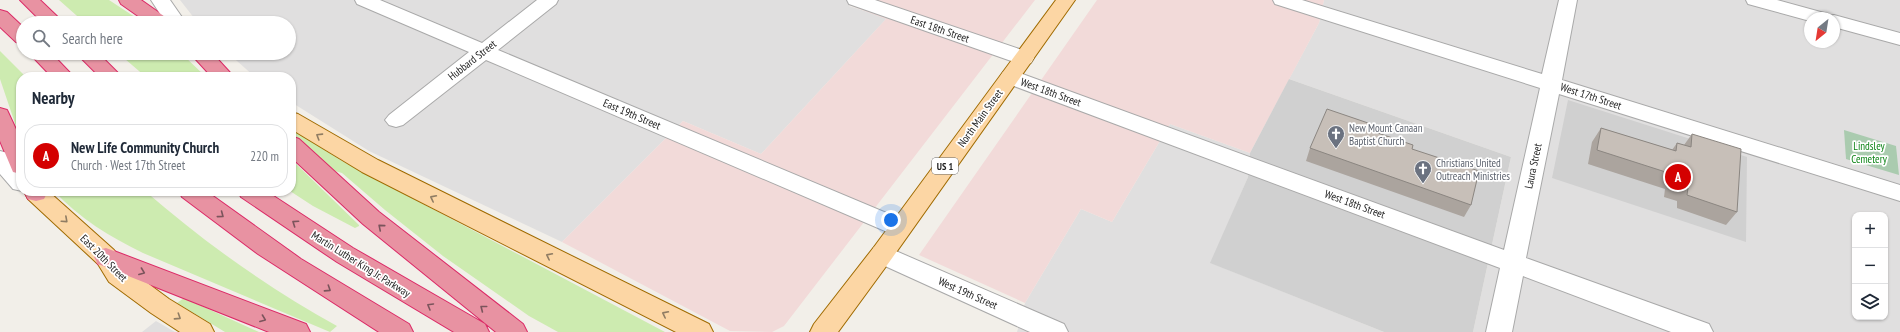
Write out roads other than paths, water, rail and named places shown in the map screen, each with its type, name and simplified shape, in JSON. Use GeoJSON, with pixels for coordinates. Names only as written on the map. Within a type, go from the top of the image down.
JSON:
{"type":"FeatureCollection","features":[{"type":"Feature","properties":{"kind":"highway"},"geometry":{"type":"LineString","coordinates":[[28,0],[46,16]]}},
{"type":"Feature","properties":{"kind":"highway"},"geometry":{"type":"LineString","coordinates":[[128,0],[151,16]]}},
{"type":"Feature","properties":{"kind":"highway"},"geometry":{"type":"LineString","coordinates":[[0,16],[16,31]]}},
{"type":"Feature","properties":{"kind":"highway"},"geometry":{"type":"LineString","coordinates":[[46,60],[59,72]]}},
{"type":"Feature","properties":{"kind":"highway"},"geometry":{"type":"LineString","coordinates":[[94,60],[107,72]]}},
{"type":"Feature","properties":{"kind":"highway"},"geometry":{"type":"LineString","coordinates":[[208,60],[219,72]]}},
{"type":"Feature","properties":{"kind":"highway"},"geometry":{"type":"LineString","coordinates":[[0,115],[16,154]]}},
{"type":"Feature","properties":{"kind":"highway"},"geometry":{"type":"LineString","coordinates":[[296,149],[376,222],[514,332]]}},
{"type":"Feature","properties":{"kind":"highway"},"geometry":{"type":"LineString","coordinates":[[197,196],[276,254],[332,291],[400,332]]}},
{"type":"Feature","properties":{"kind":"highway","name":"Martin Luther King Jr. Parkway"},"geometry":{"type":"LineString","coordinates":[[256,196],[345,255],[476,332]]}},
{"type":"Feature","properties":{"kind":"highway"},"geometry":{"type":"LineString","coordinates":[[106,257],[297,332]]}},
{"type":"Feature","properties":{"kind":"main road","name":"North Main Street"},"geometry":{"type":"LineString","coordinates":[[823,332],[882,254],[1066,0]]}},
{"type":"Feature","properties":{"kind":"main road"},"geometry":{"type":"LineString","coordinates":[[210,60],[225,72]]}},
{"type":"Feature","properties":{"kind":"main road"},"geometry":{"type":"LineString","coordinates":[[296,122],[370,166],[700,332]]}},
{"type":"Feature","properties":{"kind":"main road","name":"East 20th Street"},"geometry":{"type":"LineString","coordinates":[[38,196],[106,257],[118,275],[160,306],[201,332]]}},
{"type":"Feature","properties":{"kind":"street"},"geometry":{"type":"LineString","coordinates":[[160,0],[171,16]]}},
{"type":"Feature","properties":{"kind":"street","name":"East 19th Street"},"geometry":{"type":"LineString","coordinates":[[364,0],[900,228]]}},
{"type":"Feature","properties":{"kind":"street","name":"Hubbard Street"},"geometry":{"type":"LineString","coordinates":[[396,120],[549,0]]}},
{"type":"Feature","properties":{"kind":"street","name":"East 18th Street"},"geometry":{"type":"LineString","coordinates":[[856,0],[1024,58]]}},
{"type":"Feature","properties":{"kind":"street","name":"West 17th Street"},"geometry":{"type":"LineString","coordinates":[[1282,0],[1900,193]]}},
{"type":"Feature","properties":{"kind":"street","name":"Laura Street"},"geometry":{"type":"LineString","coordinates":[[1499,332],[1568,0]]}},
{"type":"Feature","properties":{"kind":"street"},"geometry":{"type":"LineString","coordinates":[[1755,0],[1804,13]]}},
{"type":"Feature","properties":{"kind":"street"},"geometry":{"type":"LineString","coordinates":[[1840,23],[1900,39]]}},
{"type":"Feature","properties":{"kind":"street","name":"West 18th Street"},"geometry":{"type":"LineString","coordinates":[[1010,77],[1700,332]]}},
{"type":"Feature","properties":{"kind":"street","name":"East 20th Street"},"geometry":{"type":"LineString","coordinates":[[0,159],[16,175]]}},
{"type":"Feature","properties":{"kind":"street","name":"West 19th Street"},"geometry":{"type":"LineString","coordinates":[[882,254],[1055,332]]}},
{"type":"Feature","properties":{"kind":"place","name":"New Mount Canaan Baptist Church"},"geometry":{"type":"Point","coordinates":[1336,149]}},
{"type":"Feature","properties":{"kind":"place","name":"New Life Community Church"},"geometry":{"type":"Point","coordinates":[1678,177]}},
{"type":"Feature","properties":{"kind":"place","name":"Christians United Outreach Ministries"},"geometry":{"type":"Point","coordinates":[1423,184]}},
{"type":"Feature","properties":{"kind":"park label","name":"Lindsley Cemetery"},"geometry":{"type":"Point","coordinates":[1869,152]}}]}
